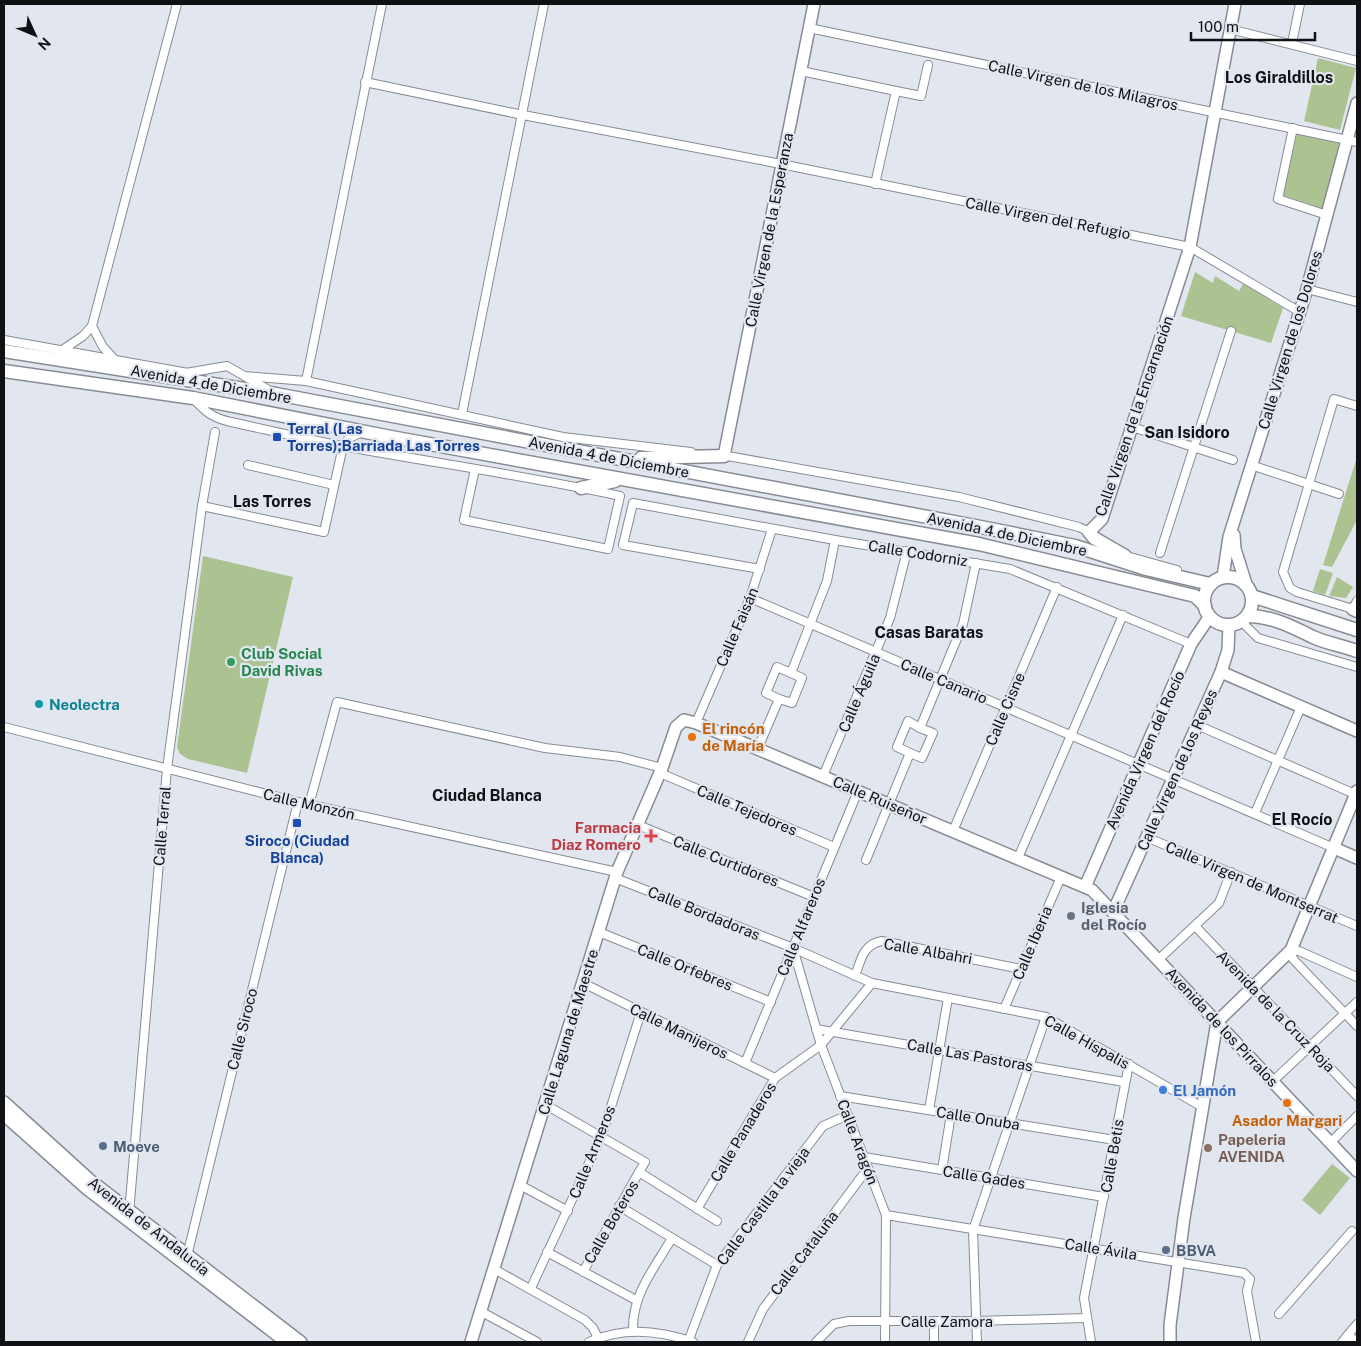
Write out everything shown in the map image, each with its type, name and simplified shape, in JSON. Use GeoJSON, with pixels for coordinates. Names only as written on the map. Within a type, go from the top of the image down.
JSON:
{"type":"FeatureCollection","features":[{"type":"Feature","properties":{"kind":"main road","name":"Avenida 4 de Diciembre"},"geometry":{"type":"LineString","coordinates":[[4,351],[172,376],[276,394],[1075,546],[1146,569],[1210,584]]}},
{"type":"Feature","properties":{"kind":"main road","name":"Avenida 4 de Diciembre"},"geometry":{"type":"LineString","coordinates":[[7,374],[193,398],[362,432],[979,544],[1196,596],[1207,611]]}},
{"type":"Feature","properties":{"kind":"main road"},"geometry":{"type":"LineString","coordinates":[[618,459],[724,456]]}},
{"type":"Feature","properties":{"kind":"main road"},"geometry":{"type":"LineString","coordinates":[[581,488],[624,480]]}},
{"type":"Feature","properties":{"kind":"main road"},"geometry":{"type":"LineString","coordinates":[[1089,532],[1094,538],[1146,569]]}},
{"type":"Feature","properties":{"kind":"main road"},"geometry":{"type":"LineString","coordinates":[[1357,630],[1249,590],[1235,578],[1223,577],[1210,584],[1207,611],[1222,624],[1260,616],[1277,621],[1314,638],[1357,651]]}},
{"type":"Feature","properties":{"kind":"main road"},"geometry":{"type":"LineString","coordinates":[[1239,620],[1252,604],[1249,590]]}},
{"type":"Feature","properties":{"kind":"street"},"geometry":{"type":"LineString","coordinates":[[61,351],[83,336],[92,326],[177,4]]}},
{"type":"Feature","properties":{"kind":"street"},"geometry":{"type":"LineString","coordinates":[[306,380],[382,4]]}},
{"type":"Feature","properties":{"kind":"street"},"geometry":{"type":"LineString","coordinates":[[462,414],[544,4]]}},
{"type":"Feature","properties":{"kind":"street","name":"Calle Virgen de la Esperanza"},"geometry":{"type":"LineString","coordinates":[[724,456],[814,4]]}},
{"type":"Feature","properties":{"kind":"street","name":"Calle Virgen de la Encarnación"},"geometry":{"type":"LineString","coordinates":[[1089,532],[1102,519],[1190,247],[1235,4]]}},
{"type":"Feature","properties":{"kind":"street"},"geometry":{"type":"LineString","coordinates":[[1292,44],[1300,4]]}},
{"type":"Feature","properties":{"kind":"street","name":"Calle Virgen de los Milagros"},"geometry":{"type":"LineString","coordinates":[[810,28],[1353,141]]}},
{"type":"Feature","properties":{"kind":"street"},"geometry":{"type":"LineString","coordinates":[[1230,29],[1357,61]]}},
{"type":"Feature","properties":{"kind":"street"},"geometry":{"type":"LineString","coordinates":[[802,71],[921,96],[928,65]]}},
{"type":"Feature","properties":{"kind":"street","name":"Calle Virgen del Refugio"},"geometry":{"type":"LineString","coordinates":[[365,82],[1190,247],[1300,312]]}},
{"type":"Feature","properties":{"kind":"street"},"geometry":{"type":"LineString","coordinates":[[875,184],[896,91]]}},
{"type":"Feature","properties":{"kind":"street","name":"Calle Virgen de los Dolores"},"geometry":{"type":"LineString","coordinates":[[1223,577],[1227,547],[1251,465],[1307,289],[1327,215],[1353,141],[1357,103]]}},
{"type":"Feature","properties":{"kind":"street"},"geometry":{"type":"LineString","coordinates":[[1293,128],[1278,199],[1327,215]]}},
{"type":"Feature","properties":{"kind":"street"},"geometry":{"type":"LineString","coordinates":[[1307,289],[1357,302]]}},
{"type":"Feature","properties":{"kind":"street"},"geometry":{"type":"LineString","coordinates":[[92,326],[103,347],[115,360]]}},
{"type":"Feature","properties":{"kind":"street"},"geometry":{"type":"LineString","coordinates":[[1160,553],[1231,331]]}},
{"type":"Feature","properties":{"kind":"street"},"geometry":{"type":"LineString","coordinates":[[4,340],[188,373]]}},
{"type":"Feature","properties":{"kind":"street"},"geometry":{"type":"LineString","coordinates":[[172,376],[227,366],[276,394]]}},
{"type":"Feature","properties":{"kind":"street"},"geometry":{"type":"LineString","coordinates":[[245,376],[306,380],[563,437],[724,456],[959,497],[1079,527],[1089,532]]}},
{"type":"Feature","properties":{"kind":"street"},"geometry":{"type":"LineString","coordinates":[[193,398],[204,411],[215,432],[231,422]]}},
{"type":"Feature","properties":{"kind":"street"},"geometry":{"type":"LineString","coordinates":[[1356,607],[1297,592],[1290,588],[1283,572],[1334,399],[1357,406]]}},
{"type":"Feature","properties":{"kind":"street"},"geometry":{"type":"LineString","coordinates":[[204,411],[215,418],[343,446],[475,469],[581,488],[620,496],[608,549],[464,520],[475,469]]}},
{"type":"Feature","properties":{"kind":"street"},"geometry":{"type":"LineString","coordinates":[[1132,427],[1233,460]]}},
{"type":"Feature","properties":{"kind":"street","name":"Calle Terral"},"geometry":{"type":"LineString","coordinates":[[128,1216],[167,770],[202,506],[215,432]]}},
{"type":"Feature","properties":{"kind":"street"},"geometry":{"type":"LineString","coordinates":[[202,506],[324,532],[343,446],[349,438],[362,432]]}},
{"type":"Feature","properties":{"kind":"street"},"geometry":{"type":"LineString","coordinates":[[248,465],[334,485]]}},
{"type":"Feature","properties":{"kind":"street"},"geometry":{"type":"LineString","coordinates":[[1251,465],[1339,494]]}},
{"type":"Feature","properties":{"kind":"street","name":"Calle Codorniz"},"geometry":{"type":"LineString","coordinates":[[760,569],[622,545],[633,503],[835,540],[1010,569],[1191,644]]}},
{"type":"Feature","properties":{"kind":"street"},"geometry":{"type":"LineString","coordinates":[[1234,526],[1234,549],[1249,590]]}},
{"type":"Feature","properties":{"kind":"street","name":"Calle Faisán"},"geometry":{"type":"LineString","coordinates":[[696,723],[750,598],[772,528]]}},
{"type":"Feature","properties":{"kind":"street"},"geometry":{"type":"LineString","coordinates":[[791,673],[827,581],[835,540]]}},
{"type":"Feature","properties":{"kind":"street","name":"Calle Águila"},"geometry":{"type":"LineString","coordinates":[[823,776],[890,618],[907,551]]}},
{"type":"Feature","properties":{"kind":"street"},"geometry":{"type":"LineString","coordinates":[[1123,555],[1177,570]]}},
{"type":"Feature","properties":{"kind":"street"},"geometry":{"type":"LineString","coordinates":[[920,728],[963,624],[976,563]]}},
{"type":"Feature","properties":{"kind":"street","name":"Calle Cisne"},"geometry":{"type":"LineString","coordinates":[[953,831],[1057,587]]}},
{"type":"Feature","properties":{"kind":"street","name":"Calle Canario"},"geometry":{"type":"LineString","coordinates":[[750,598],[1334,848]]}},
{"type":"Feature","properties":{"kind":"street","name":"Avenida Virgen del Rocío"},"geometry":{"type":"LineString","coordinates":[[1085,887],[1207,611]]}},
{"type":"Feature","properties":{"kind":"street"},"geometry":{"type":"LineString","coordinates":[[1018,858],[1072,736],[1122,615]]}},
{"type":"Feature","properties":{"kind":"street"},"geometry":{"type":"LineString","coordinates":[[1239,620],[1258,638],[1357,667]]}},
{"type":"Feature","properties":{"kind":"street","name":"Calle Virgen de los Reyes"},"geometry":{"type":"LineString","coordinates":[[1113,912],[1221,672],[1239,620]]}},
{"type":"Feature","properties":{"kind":"street"},"geometry":{"type":"LineString","coordinates":[[777,667],[802,678],[792,703],[779,699],[766,692],[777,667]]}},
{"type":"Feature","properties":{"kind":"street"},"geometry":{"type":"LineString","coordinates":[[1221,672],[1357,731]]}},
{"type":"Feature","properties":{"kind":"street"},"geometry":{"type":"LineString","coordinates":[[758,748],[779,699]]}},
{"type":"Feature","properties":{"kind":"street","name":"Calle Tejedores"},"geometry":{"type":"LineString","coordinates":[[309,805],[337,702],[545,748],[620,757],[661,770],[834,847]]}},
{"type":"Feature","properties":{"kind":"street"},"geometry":{"type":"LineString","coordinates":[[1255,814],[1301,706]]}},
{"type":"Feature","properties":{"kind":"street","name":"Calle Laguna de Maestre"},"geometry":{"type":"LineString","coordinates":[[471,1342],[616,875],[661,770],[676,727],[684,720],[696,723]]}},
{"type":"Feature","properties":{"kind":"street"},"geometry":{"type":"LineString","coordinates":[[908,722],[933,733],[922,758],[910,753],[897,747],[908,722]]}},
{"type":"Feature","properties":{"kind":"street","name":"Calle Ruiseñor"},"geometry":{"type":"LineString","coordinates":[[696,723],[1085,887]]}},
{"type":"Feature","properties":{"kind":"street"},"geometry":{"type":"LineString","coordinates":[[1170,1342],[1170,1325],[1178,1263],[1217,1022],[1290,950],[1357,794],[1197,725]]}},
{"type":"Feature","properties":{"kind":"street","name":"Calle Monzón"},"geometry":{"type":"LineString","coordinates":[[4,727],[309,805],[616,875]]}},
{"type":"Feature","properties":{"kind":"street"},"geometry":{"type":"LineString","coordinates":[[866,860],[910,753]]}},
{"type":"Feature","properties":{"kind":"street","name":"Calle Alfareros"},"geometry":{"type":"LineString","coordinates":[[745,1064],[858,791]]}},
{"type":"Feature","properties":{"kind":"street","name":"Calle Siroco"},"geometry":{"type":"LineString","coordinates":[[186,1256],[298,802]]}},
{"type":"Feature","properties":{"kind":"street","name":"Calle Curtidores"},"geometry":{"type":"LineString","coordinates":[[638,825],[814,897]]}},
{"type":"Feature","properties":{"kind":"street","name":"Calle Virgen de Montserrat"},"geometry":{"type":"LineString","coordinates":[[1146,837],[1357,926]]}},
{"type":"Feature","properties":{"kind":"street"},"geometry":{"type":"LineString","coordinates":[[1334,848],[1357,858]]}},
{"type":"Feature","properties":{"kind":"street"},"geometry":{"type":"LineString","coordinates":[[1158,960],[1219,904],[1231,872]]}},
{"type":"Feature","properties":{"kind":"street","name":"Calle Bordadoras"},"geometry":{"type":"LineString","coordinates":[[616,875],[793,948],[855,976]]}},
{"type":"Feature","properties":{"kind":"street","name":"Calle Iberia"},"geometry":{"type":"LineString","coordinates":[[1004,1009],[1061,877]]}},
{"type":"Feature","properties":{"kind":"street","name":"Avenida de los Pirralos"},"geometry":{"type":"LineString","coordinates":[[1085,887],[1092,890],[1357,1170]]}},
{"type":"Feature","properties":{"kind":"street","name":"Avenida de la Cruz Roja"},"geometry":{"type":"LineString","coordinates":[[1195,926],[1357,1096]]}},
{"type":"Feature","properties":{"kind":"street","name":"Calle Orfebres"},"geometry":{"type":"LineString","coordinates":[[599,932],[771,1002]]}},
{"type":"Feature","properties":{"kind":"street","name":"Calle Albahri"},"geometry":{"type":"LineString","coordinates":[[855,976],[866,948],[872,942],[882,941],[1021,969]]}},
{"type":"Feature","properties":{"kind":"street","name":"Calle Aragón"},"geometry":{"type":"LineString","coordinates":[[793,948],[821,1045],[886,1215],[885,1342]]}},
{"type":"Feature","properties":{"kind":"street"},"geometry":{"type":"LineString","coordinates":[[1290,950],[1299,951],[1357,977]]}},
{"type":"Feature","properties":{"kind":"street"},"geometry":{"type":"LineString","coordinates":[[1290,950],[1293,959],[1357,1026]]}},
{"type":"Feature","properties":{"kind":"street","name":"Calle Híspalis"},"geometry":{"type":"LineString","coordinates":[[855,976],[872,984],[1046,1017],[1204,1108]]}},
{"type":"Feature","properties":{"kind":"street","name":"Calle Manijeros"},"geometry":{"type":"LineString","coordinates":[[583,983],[775,1078]]}},
{"type":"Feature","properties":{"kind":"street","name":"Calle Panaderos"},"geometry":{"type":"LineString","coordinates":[[697,1209],[775,1078],[821,1045],[872,984]]}},
{"type":"Feature","properties":{"kind":"street"},"geometry":{"type":"LineString","coordinates":[[929,1110],[948,998]]}},
{"type":"Feature","properties":{"kind":"street"},"geometry":{"type":"LineString","coordinates":[[1273,1081],[1357,1002]]}},
{"type":"Feature","properties":{"kind":"street","name":"Calle Armeros"},"geometry":{"type":"LineString","coordinates":[[531,1288],[602,1135],[641,1012]]}},
{"type":"Feature","properties":{"kind":"street"},"geometry":{"type":"LineString","coordinates":[[977,1342],[973,1230],[1046,1017]]}},
{"type":"Feature","properties":{"kind":"street","name":"Calle Las Pastoras"},"geometry":{"type":"LineString","coordinates":[[816,1029],[1124,1082]]}},
{"type":"Feature","properties":{"kind":"street","name":"Calle Betis"},"geometry":{"type":"LineString","coordinates":[[1091,1342],[1084,1298],[1115,1140],[1124,1082],[1129,1064]]}},
{"type":"Feature","properties":{"kind":"street","name":"Calle Onuba"},"geometry":{"type":"LineString","coordinates":[[840,1096],[1115,1140]]}},
{"type":"Feature","properties":{"kind":"street","name":"Avenida de Andalucía"},"geometry":{"type":"LineString","coordinates":[[4,1102],[128,1216],[186,1256],[301,1342]]}},
{"type":"Feature","properties":{"kind":"street"},"geometry":{"type":"LineString","coordinates":[[546,1105],[602,1135],[645,1162],[639,1172],[717,1221]]}},
{"type":"Feature","properties":{"kind":"street"},"geometry":{"type":"LineString","coordinates":[[942,1170],[951,1114]]}},
{"type":"Feature","properties":{"kind":"street","name":"Avenida de Andalucía"},"geometry":{"type":"LineString","coordinates":[[4,1115],[286,1342]]}},
{"type":"Feature","properties":{"kind":"street","name":"Calle Castilla la vieja"},"geometry":{"type":"LineString","coordinates":[[690,1342],[717,1265],[823,1126],[848,1115]]}},
{"type":"Feature","properties":{"kind":"street"},"geometry":{"type":"LineString","coordinates":[[1331,1142],[1357,1116]]}},
{"type":"Feature","properties":{"kind":"street","name":"Calle Gades"},"geometry":{"type":"LineString","coordinates":[[864,1157],[1104,1197]]}},
{"type":"Feature","properties":{"kind":"street","name":"Calle Cataluña"},"geometry":{"type":"LineString","coordinates":[[748,1342],[763,1309],[868,1168]]}},
{"type":"Feature","properties":{"kind":"street","name":"Calle Boteros"},"geometry":{"type":"LineString","coordinates":[[583,1272],[639,1172]]}},
{"type":"Feature","properties":{"kind":"street"},"geometry":{"type":"LineString","coordinates":[[520,1185],[568,1211]]}},
{"type":"Feature","properties":{"kind":"street"},"geometry":{"type":"LineString","coordinates":[[619,1206],[717,1265]]}},
{"type":"Feature","properties":{"kind":"street","name":"Calle Ávila"},"geometry":{"type":"LineString","coordinates":[[886,1215],[1244,1273],[1250,1279],[1247,1291],[1256,1342]]}},
{"type":"Feature","properties":{"kind":"street"},"geometry":{"type":"LineString","coordinates":[[1280,1314],[1352,1231]]}},
{"type":"Feature","properties":{"kind":"street"},"geometry":{"type":"LineString","coordinates":[[633,1331],[636,1300],[672,1238]]}},
{"type":"Feature","properties":{"kind":"street"},"geometry":{"type":"LineString","coordinates":[[547,1252],[636,1300]]}},
{"type":"Feature","properties":{"kind":"street"},"geometry":{"type":"LineString","coordinates":[[494,1269],[531,1288],[585,1320],[593,1328],[598,1338]]}},
{"type":"Feature","properties":{"kind":"street"},"geometry":{"type":"LineString","coordinates":[[480,1311],[537,1342]]}},
{"type":"Feature","properties":{"kind":"street","name":"Calle Zamora"},"geometry":{"type":"LineString","coordinates":[[816,1342],[820,1335],[834,1324],[849,1321],[976,1321],[1086,1318]]}},
{"type":"Feature","properties":{"kind":"street"},"geometry":{"type":"LineString","coordinates":[[934,1321],[934,1342]]}},
{"type":"Feature","properties":{"kind":"street"},"geometry":{"type":"LineString","coordinates":[[1342,1342],[1357,1324]]}},
{"type":"Feature","properties":{"kind":"street"},"geometry":{"type":"LineString","coordinates":[[589,1342],[598,1338],[633,1331],[661,1333],[690,1342]]}},
{"type":"Feature","properties":{"kind":"street"},"geometry":{"type":"LineString","coordinates":[[1348,1335],[1357,1342]]}},
{"type":"Feature","properties":{"kind":"green space"},"geometry":{"type":"Polygon","coordinates":[[[1318,58],[1356,68],[1340,130],[1304,121],[1318,58]]]}},
{"type":"Feature","properties":{"kind":"green space"},"geometry":{"type":"Polygon","coordinates":[[[1297,133],[1338,141],[1339,143],[1324,205],[1321,208],[1283,195],[1297,133]]]}},
{"type":"Feature","properties":{"kind":"green space"},"geometry":{"type":"Polygon","coordinates":[[[1195,272],[1213,283],[1215,276],[1239,291],[1243,284],[1283,308],[1271,343],[1181,316],[1195,272]]]}},
{"type":"Feature","properties":{"kind":"green space"},"geometry":{"type":"Polygon","coordinates":[[[1357,457],[1357,520],[1332,567],[1323,565],[1357,457]]]}},
{"type":"Feature","properties":{"kind":"green space","name":"Club Social David Rivas"},"geometry":{"type":"Polygon","coordinates":[[[203,556],[293,577],[247,773],[188,759],[180,754],[177,747],[203,556]]]}},
{"type":"Feature","properties":{"kind":"green space"},"geometry":{"type":"Polygon","coordinates":[[[1320,569],[1333,573],[1325,595],[1313,591],[1320,569]]]}},
{"type":"Feature","properties":{"kind":"green space"},"geometry":{"type":"Polygon","coordinates":[[[1337,577],[1353,587],[1346,598],[1329,596],[1337,577]]]}},
{"type":"Feature","properties":{"kind":"green space"},"geometry":{"type":"Polygon","coordinates":[[[1332,1164],[1350,1178],[1320,1215],[1302,1200],[1332,1164]]]}},
{"type":"Feature","properties":{"kind":"place","name":"Terral (Las Torres);Barriada Las Torres"},"geometry":{"type":"Point","coordinates":[277,437]}},
{"type":"Feature","properties":{"kind":"place","name":"Club Social David Rivas"},"geometry":{"type":"Point","coordinates":[231,662]}},
{"type":"Feature","properties":{"kind":"place","name":"Neolectra"},"geometry":{"type":"Point","coordinates":[39,704]}},
{"type":"Feature","properties":{"kind":"place","name":"El rincón de María"},"geometry":{"type":"Point","coordinates":[692,737]}},
{"type":"Feature","properties":{"kind":"place","name":"Siroco (Ciudad Blanca)"},"geometry":{"type":"Point","coordinates":[297,823]}},
{"type":"Feature","properties":{"kind":"place","name":"Farmacia Diaz Romero"},"geometry":{"type":"Point","coordinates":[651,836]}},
{"type":"Feature","properties":{"kind":"place","name":"Iglesia del Rocío"},"geometry":{"type":"Point","coordinates":[1071,916]}},
{"type":"Feature","properties":{"kind":"place","name":"El Jamón"},"geometry":{"type":"Point","coordinates":[1163,1090]}},
{"type":"Feature","properties":{"kind":"place","name":"Asador Margari"},"geometry":{"type":"Point","coordinates":[1287,1103]}},
{"type":"Feature","properties":{"kind":"place","name":"Moeve"},"geometry":{"type":"Point","coordinates":[103,1146]}},
{"type":"Feature","properties":{"kind":"place","name":"Papeleria AVENIDA"},"geometry":{"type":"Point","coordinates":[1208,1148]}},
{"type":"Feature","properties":{"kind":"place","name":"BBVA"},"geometry":{"type":"Point","coordinates":[1166,1250]}},
{"type":"Feature","properties":{"kind":"district","name":"Los Giraldillos"},"geometry":{"type":"Point","coordinates":[1279,77]}},
{"type":"Feature","properties":{"kind":"district","name":"San Isidoro"},"geometry":{"type":"Point","coordinates":[1187,432]}},
{"type":"Feature","properties":{"kind":"district","name":"Las Torres"},"geometry":{"type":"Point","coordinates":[272,501]}},
{"type":"Feature","properties":{"kind":"district","name":"Casas Baratas"},"geometry":{"type":"Point","coordinates":[929,632]}},
{"type":"Feature","properties":{"kind":"district","name":"Ciudad Blanca"},"geometry":{"type":"Point","coordinates":[487,795]}},
{"type":"Feature","properties":{"kind":"district","name":"El Rocío"},"geometry":{"type":"Point","coordinates":[1302,819]}}]}
